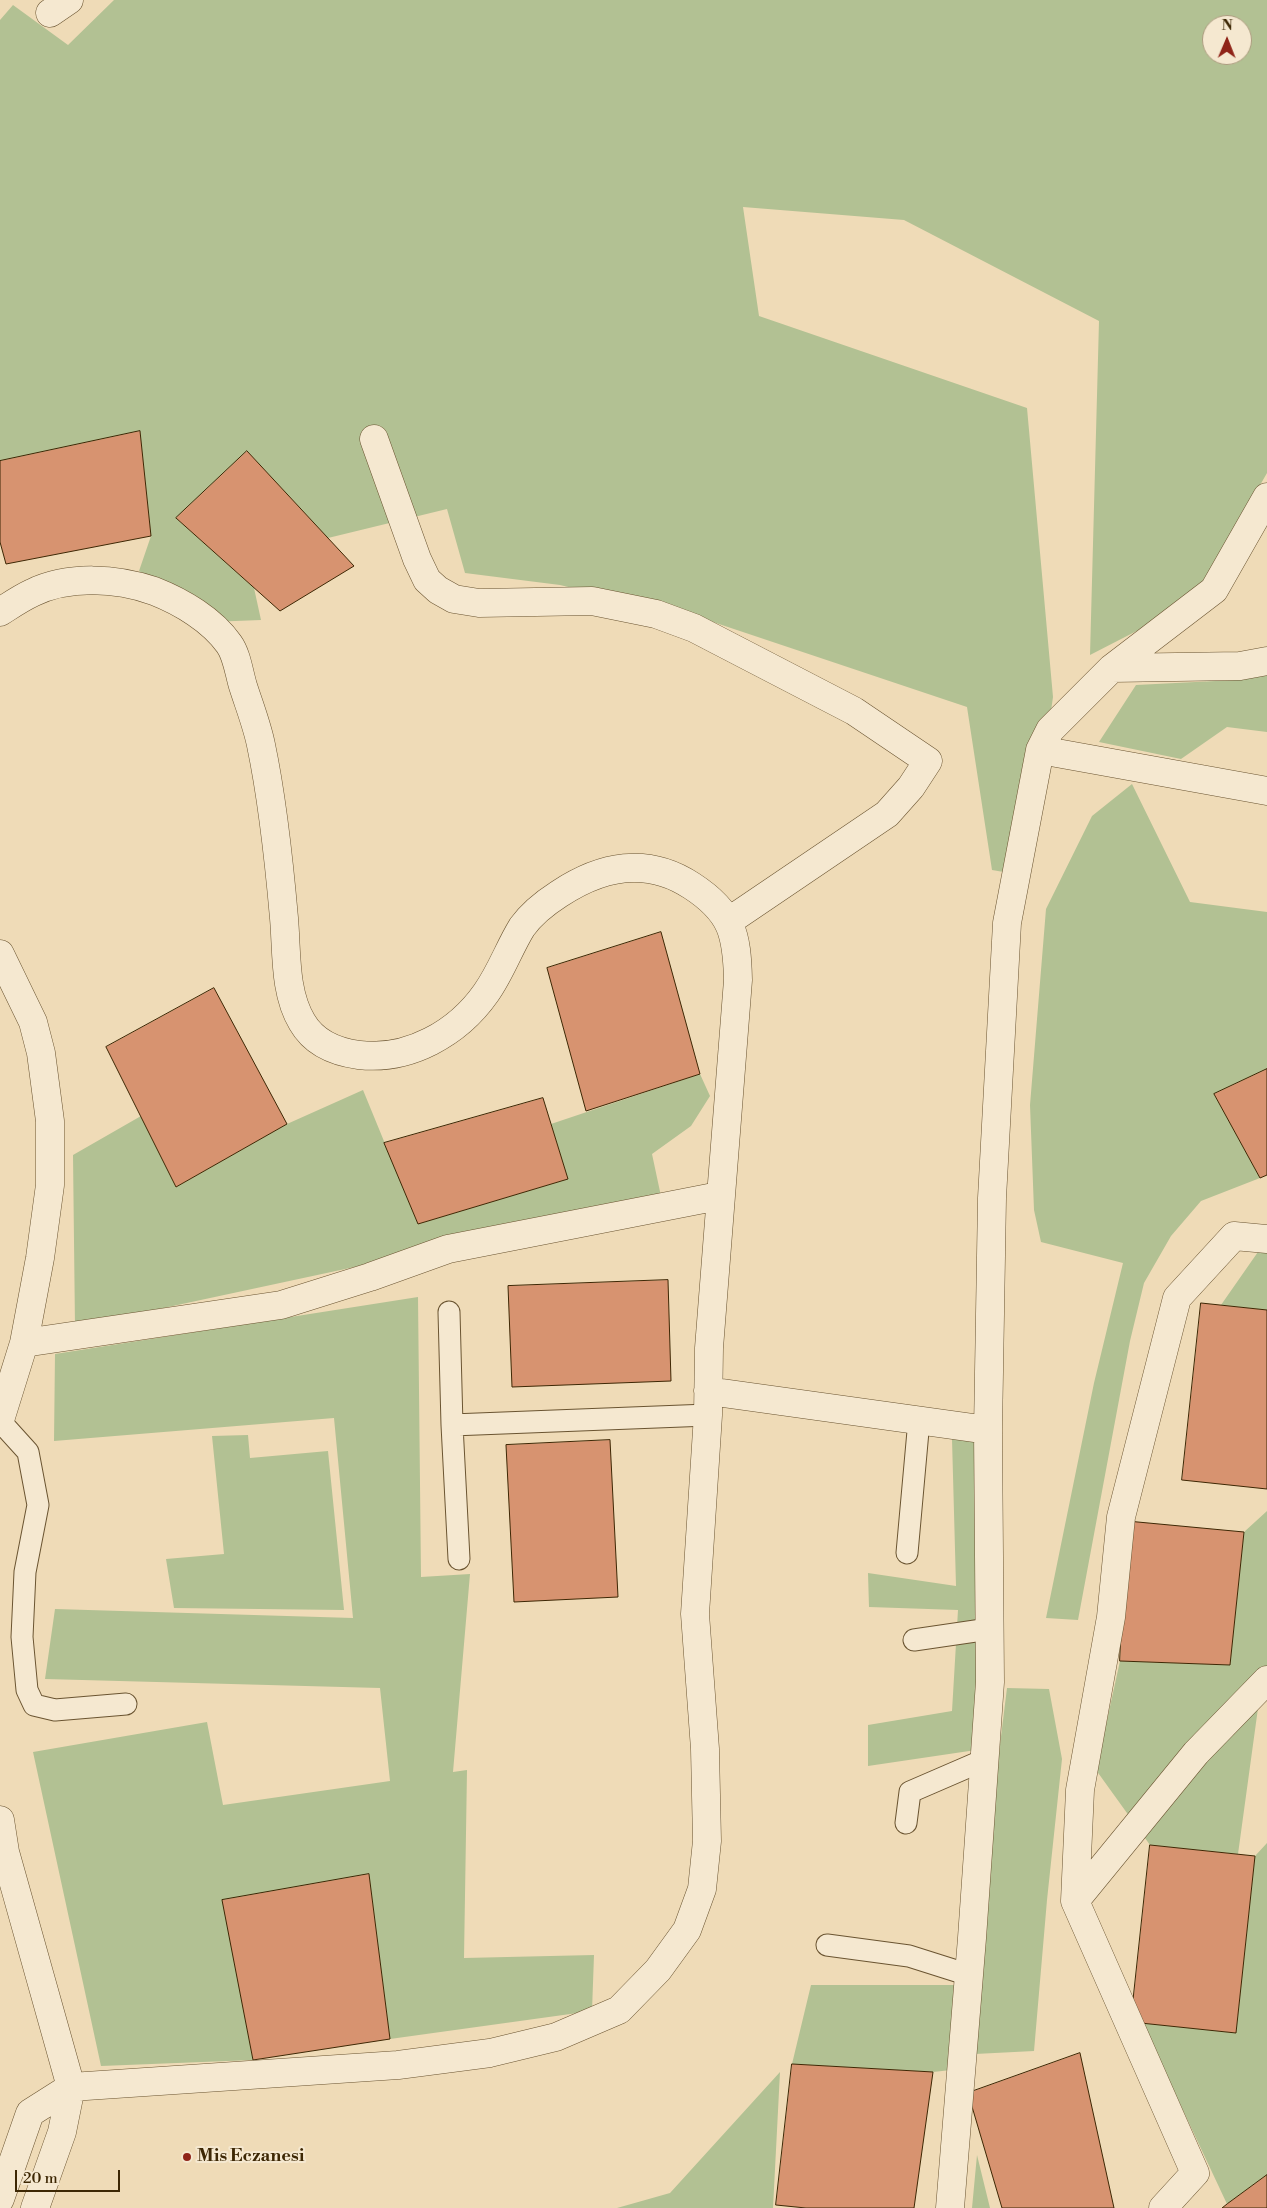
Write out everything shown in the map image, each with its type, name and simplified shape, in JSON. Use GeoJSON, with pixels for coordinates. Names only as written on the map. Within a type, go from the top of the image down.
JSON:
{"type":"FeatureCollection","features":[{"type":"Feature","properties":{"kind":"street"},"geometry":{"type":"LineString","coordinates":[[374,439],[417,559],[427,580],[438,590],[454,599],[479,603],[592,601],[656,614],[694,628],[854,711],[928,761],[911,787],[887,814],[729,921]]}},
{"type":"Feature","properties":{"kind":"street"},"geometry":{"type":"LineString","coordinates":[[950,2208],[990,1682],[988,1430],[992,1198],[1007,923],[1040,750],[1050,730],[1112,668],[1214,590],[1267,497]]}},
{"type":"Feature","properties":{"kind":"street"},"geometry":{"type":"LineString","coordinates":[[0,612],[35,591],[68,582],[102,580],[136,585],[173,598],[203,618],[231,646],[260,744],[279,862],[290,992],[302,1022],[318,1041],[341,1053],[368,1056],[403,1052],[437,1039],[467,1017],[487,992],[523,925],[543,904],[575,883],[599,872],[629,867],[659,870],[683,879],[710,897],[729,921],[737,946],[738,980],[719,1196],[695,1614],[705,1749],[706,1851],[702,1890],[687,1930],[658,1970],[619,2010],[556,2037],[490,2053],[398,2065],[71,2087],[30,2113],[0,2199]]}},
{"type":"Feature","properties":{"kind":"street"},"geometry":{"type":"LineString","coordinates":[[1112,668],[1240,666],[1267,660]]}},
{"type":"Feature","properties":{"kind":"street"},"geometry":{"type":"LineString","coordinates":[[1040,750],[1267,791]]}},
{"type":"Feature","properties":{"kind":"street"},"geometry":{"type":"LineString","coordinates":[[0,954],[33,1022],[41,1053],[50,1121],[50,1185],[40,1258],[24,1343],[0,1420]]}},
{"type":"Feature","properties":{"kind":"street"},"geometry":{"type":"LineString","coordinates":[[24,1343],[281,1305],[370,1277],[448,1249],[719,1196]]}},
{"type":"Feature","properties":{"kind":"street"},"geometry":{"type":"LineString","coordinates":[[1164,2208],[1194,2173],[1075,1901],[1080,1790],[1111,1617],[1121,1517],[1177,1298],[1234,1236],[1267,1239]]}},
{"type":"Feature","properties":{"kind":"street"},"geometry":{"type":"LineString","coordinates":[[708,1403],[919,1420],[988,1430]]}},
{"type":"Feature","properties":{"kind":"street"},"geometry":{"type":"LineString","coordinates":[[1075,1901],[1196,1753],[1267,1680]]}},
{"type":"Feature","properties":{"kind":"street"},"geometry":{"type":"LineString","coordinates":[[0,1820],[5,1852],[71,2087],[62,2132],[35,2208]]}},
{"type":"Feature","properties":{"kind":"lane"},"geometry":{"type":"LineString","coordinates":[[449,1312],[452,1426],[459,1559]]}},
{"type":"Feature","properties":{"kind":"lane"},"geometry":{"type":"LineString","coordinates":[[452,1426],[708,1403]]}},
{"type":"Feature","properties":{"kind":"lane"},"geometry":{"type":"LineString","coordinates":[[0,1420],[28,1452],[38,1505],[24,1572],[22,1637],[27,1690],[34,1705],[55,1710],[126,1704]]}},
{"type":"Feature","properties":{"kind":"lane"},"geometry":{"type":"LineString","coordinates":[[907,1553],[919,1420]]}},
{"type":"Feature","properties":{"kind":"lane"},"geometry":{"type":"LineString","coordinates":[[914,1640],[989,1629]]}},
{"type":"Feature","properties":{"kind":"lane"},"geometry":{"type":"LineString","coordinates":[[906,1823],[910,1792],[984,1760]]}},
{"type":"Feature","properties":{"kind":"lane"},"geometry":{"type":"LineString","coordinates":[[827,1945],[909,1956],[969,1975]]}},
{"type":"Feature","properties":{"kind":"green space"},"geometry":{"type":"Polygon","coordinates":[[[114,0],[1267,0],[1267,473],[1193,602],[1090,655],[1099,321],[904,220],[743,207],[759,316],[1027,408],[1053,697],[1027,876],[992,870],[967,707],[713,622],[560,585],[465,573],[447,509],[328,538],[247,451],[176,518],[254,588],[261,620],[209,622],[139,571],[151,536],[140,431],[0,461],[0,20],[13,5],[68,45],[114,0]]]}},
{"type":"Feature","properties":{"kind":"green space"},"geometry":{"type":"Polygon","coordinates":[[[1267,672],[1267,732],[1227,727],[1181,759],[1099,742],[1136,685],[1235,680],[1267,672]]]}},
{"type":"Feature","properties":{"kind":"green space"},"geometry":{"type":"Polygon","coordinates":[[[1132,784],[1190,902],[1267,912],[1267,1069],[1214,1094],[1260,1178],[1201,1201],[1171,1236],[1144,1283],[1130,1341],[1078,1620],[1046,1618],[1094,1383],[1123,1263],[1041,1242],[1034,1210],[1030,1105],[1046,909],[1092,816],[1132,784]]]}},
{"type":"Feature","properties":{"kind":"green space"},"geometry":{"type":"Polygon","coordinates":[[[700,1074],[710,1096],[691,1126],[652,1154],[662,1201],[75,1327],[73,1155],[141,1116],[176,1187],[287,1124],[363,1090],[418,1224],[568,1179],[551,1124],[700,1074]]]}},
{"type":"Feature","properties":{"kind":"green space"},"geometry":{"type":"Polygon","coordinates":[[[1267,1239],[1267,1310],[1221,1305],[1267,1239]]]}},
{"type":"Feature","properties":{"kind":"green space"},"geometry":{"type":"Polygon","coordinates":[[[418,1297],[421,1577],[470,1574],[453,1772],[467,1770],[464,1958],[594,1955],[592,2011],[390,2039],[369,1874],[223,1900],[253,2060],[101,2066],[33,1752],[207,1722],[223,1805],[390,1781],[380,1688],[45,1679],[55,1609],[353,1618],[334,1418],[54,1441],[55,1354],[418,1297]]]}},
{"type":"Feature","properties":{"kind":"green space"},"geometry":{"type":"Polygon","coordinates":[[[248,1435],[250,1458],[328,1451],[344,1610],[174,1608],[166,1559],[224,1554],[212,1436],[248,1435]]]}},
{"type":"Feature","properties":{"kind":"green space"},"geometry":{"type":"Polygon","coordinates":[[[952,1439],[982,1439],[976,1750],[868,1766],[868,1725],[952,1711],[958,1610],[869,1607],[868,1573],[956,1586],[952,1439]]]}},
{"type":"Feature","properties":{"kind":"green space"},"geometry":{"type":"Polygon","coordinates":[[[1267,1511],[1267,1679],[1262,1679],[1238,1854],[1150,1845],[1096,1770],[1120,1661],[1230,1665],[1244,1532],[1267,1511]]]}},
{"type":"Feature","properties":{"kind":"green space"},"geometry":{"type":"Polygon","coordinates":[[[1007,1688],[1049,1689],[1062,1759],[1034,2051],[975,2054],[994,1793],[1007,1688]]]}},
{"type":"Feature","properties":{"kind":"green space"},"geometry":{"type":"Polygon","coordinates":[[[1267,1843],[1267,2175],[1227,2204],[1142,2023],[1236,2033],[1255,1856],[1267,1843]]]}},
{"type":"Feature","properties":{"kind":"green space"},"geometry":{"type":"Polygon","coordinates":[[[811,1985],[959,1985],[951,2070],[933,2072],[792,2064],[811,1985]]]}},
{"type":"Feature","properties":{"kind":"green space"},"geometry":{"type":"Polygon","coordinates":[[[780,2072],[773,2208],[617,2208],[670,2193],[780,2072]]]}},
{"type":"Feature","properties":{"kind":"green space"},"geometry":{"type":"Polygon","coordinates":[[[977,2155],[990,2208],[972,2208],[977,2155]]]}},
{"type":"Feature","properties":{"kind":"building"},"geometry":{"type":"Polygon","coordinates":[[[140,431],[151,536],[6,564],[0,542],[0,461],[140,431]]]}},
{"type":"Feature","properties":{"kind":"building"},"geometry":{"type":"Polygon","coordinates":[[[247,451],[354,566],[280,611],[176,518],[247,451]]]}},
{"type":"Feature","properties":{"kind":"building"},"geometry":{"type":"Polygon","coordinates":[[[661,932],[700,1074],[586,1111],[547,968],[661,932]]]}},
{"type":"Feature","properties":{"kind":"building"},"geometry":{"type":"Polygon","coordinates":[[[214,988],[287,1124],[176,1187],[106,1047],[214,988]]]}},
{"type":"Feature","properties":{"kind":"building"},"geometry":{"type":"Polygon","coordinates":[[[1267,1069],[1267,1175],[1260,1178],[1214,1094],[1267,1069]]]}},
{"type":"Feature","properties":{"kind":"building"},"geometry":{"type":"Polygon","coordinates":[[[543,1098],[568,1179],[418,1224],[384,1143],[543,1098]]]}},
{"type":"Feature","properties":{"kind":"building"},"geometry":{"type":"Polygon","coordinates":[[[668,1280],[671,1381],[512,1387],[508,1286],[668,1280]]]}},
{"type":"Feature","properties":{"kind":"building"},"geometry":{"type":"Polygon","coordinates":[[[1201,1303],[1267,1310],[1267,1489],[1182,1480],[1201,1303]]]}},
{"type":"Feature","properties":{"kind":"building"},"geometry":{"type":"Polygon","coordinates":[[[610,1440],[618,1597],[514,1602],[506,1445],[610,1440]]]}},
{"type":"Feature","properties":{"kind":"building"},"geometry":{"type":"Polygon","coordinates":[[[1127,1521],[1244,1532],[1230,1665],[1120,1661],[1127,1521]]]}},
{"type":"Feature","properties":{"kind":"building"},"geometry":{"type":"Polygon","coordinates":[[[1150,1845],[1255,1856],[1236,2033],[1131,2022],[1150,1845]]]}},
{"type":"Feature","properties":{"kind":"building"},"geometry":{"type":"Polygon","coordinates":[[[369,1874],[390,2039],[253,2060],[222,1900],[369,1874]]]}},
{"type":"Feature","properties":{"kind":"building"},"geometry":{"type":"Polygon","coordinates":[[[1080,2053],[1114,2208],[1002,2208],[968,2093],[1080,2053]]]}},
{"type":"Feature","properties":{"kind":"building"},"geometry":{"type":"Polygon","coordinates":[[[792,2064],[933,2072],[914,2208],[806,2208],[776,2205],[792,2064]]]}},
{"type":"Feature","properties":{"kind":"building"},"geometry":{"type":"Polygon","coordinates":[[[1267,2175],[1267,2208],[1222,2208],[1227,2204],[1267,2175]]]}},
{"type":"Feature","properties":{"kind":"place","name":"Mis Eczanesi"},"geometry":{"type":"Point","coordinates":[187,2157]}}]}
